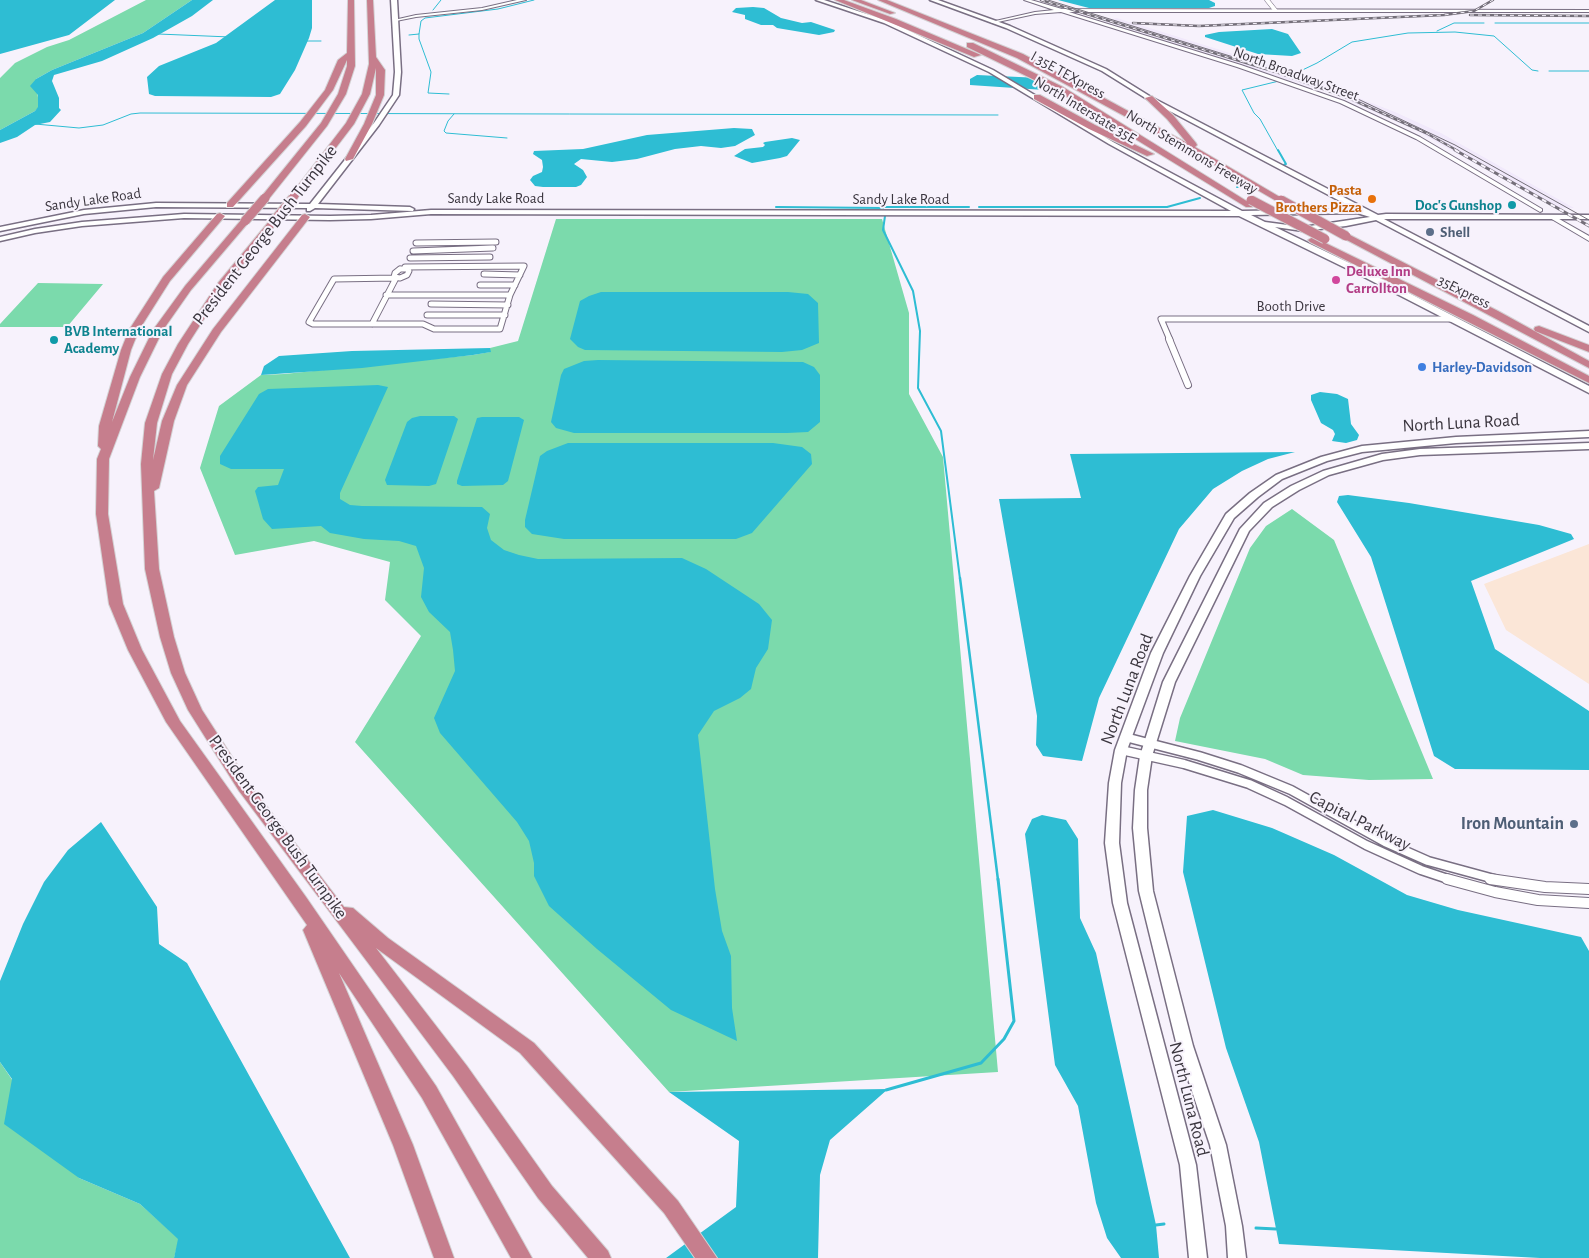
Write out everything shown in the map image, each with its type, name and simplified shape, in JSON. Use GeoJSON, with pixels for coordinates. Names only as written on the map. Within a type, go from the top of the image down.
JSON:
{"type":"FeatureCollection","features":[{"type":"Feature","properties":{"kind":"highway","name":"President George Bush Turnpike"},"geometry":{"type":"LineString","coordinates":[[351,0],[349,76],[342,94],[324,124],[188,288],[158,330],[135,377],[103,459],[102,514],[108,565],[116,604],[135,650],[173,722],[300,901],[429,1092],[522,1258]]}},
{"type":"Feature","properties":{"kind":"highway","name":"President George Bush Turnpike"},"geometry":{"type":"LineString","coordinates":[[370,0],[373,56],[366,94],[350,124],[274,222],[221,285],[206,306],[167,374],[151,423],[147,464],[152,569],[158,603],[178,673],[195,710],[244,787],[460,1071],[545,1192],[600,1256]]}},
{"type":"Feature","properties":{"kind":"highway"},"geometry":{"type":"LineString","coordinates":[[838,0],[894,20],[982,57],[1109,120]]}},
{"type":"Feature","properties":{"kind":"highway","name":"North Stemmons Freeway"},"geometry":{"type":"LineString","coordinates":[[855,0],[912,20],[975,46],[1060,89],[1247,204],[1313,240],[1469,317],[1589,380]]}},
{"type":"Feature","properties":{"kind":"highway","name":"I 35E TEXpress"},"geometry":{"type":"LineString","coordinates":[[866,0],[935,26],[1019,63],[1068,90],[1247,204],[1325,239]]}},
{"type":"Feature","properties":{"kind":"highway","name":"North Stemmons Freeway"},"geometry":{"type":"LineString","coordinates":[[881,0],[1020,56],[1207,157],[1346,236],[1494,312],[1589,365]]}},
{"type":"Feature","properties":{"kind":"highway"},"geometry":{"type":"LineString","coordinates":[[371,29],[378,10]]}},
{"type":"Feature","properties":{"kind":"highway"},"geometry":{"type":"LineString","coordinates":[[230,205],[303,124],[329,90],[342,60],[351,54]]}},
{"type":"Feature","properties":{"kind":"highway"},"geometry":{"type":"LineString","coordinates":[[349,159],[372,124],[380,95],[381,70],[373,56]]}},
{"type":"Feature","properties":{"kind":"highway"},"geometry":{"type":"LineString","coordinates":[[1037,97],[1078,120],[1247,204]]}},
{"type":"Feature","properties":{"kind":"highway"},"geometry":{"type":"LineString","coordinates":[[1149,98],[1170,117],[1187,140],[1207,157]]}},
{"type":"Feature","properties":{"kind":"highway"},"geometry":{"type":"LineString","coordinates":[[103,459],[105,426],[126,350],[134,330],[166,279],[220,216]]}},
{"type":"Feature","properties":{"kind":"highway"},"geometry":{"type":"LineString","coordinates":[[149,506],[168,421],[182,385],[202,352],[305,217]]}},
{"type":"Feature","properties":{"kind":"highway","name":"35Express"},"geometry":{"type":"LineString","coordinates":[[1325,239],[1530,342],[1589,374]]}},
{"type":"Feature","properties":{"kind":"highway"},"geometry":{"type":"LineString","coordinates":[[1494,312],[1589,349]]}},
{"type":"Feature","properties":{"kind":"highway"},"geometry":{"type":"LineString","coordinates":[[326,893],[382,943],[527,1048],[671,1207],[707,1258]]}},
{"type":"Feature","properties":{"kind":"highway"},"geometry":{"type":"LineString","coordinates":[[300,901],[403,1145],[444,1258]]}},
{"type":"Feature","properties":{"kind":"main road"},"geometry":{"type":"LineString","coordinates":[[372,124],[396,95],[398,72],[394,0]]}},
{"type":"Feature","properties":{"kind":"main road","name":"North Interstate 35E"},"geometry":{"type":"LineString","coordinates":[[819,0],[886,22]]}},
{"type":"Feature","properties":{"kind":"main road","name":"North Interstate 35E"},"geometry":{"type":"LineString","coordinates":[[827,0],[886,22],[950,51],[1037,97],[1110,144],[1237,212],[1589,390]]}},
{"type":"Feature","properties":{"kind":"main road"},"geometry":{"type":"LineString","coordinates":[[933,0],[993,22],[1104,70],[1149,98],[1589,329]]}},
{"type":"Feature","properties":{"kind":"main road"},"geometry":{"type":"LineString","coordinates":[[305,217],[321,193],[349,159]]}},
{"type":"Feature","properties":{"kind":"main road"},"geometry":{"type":"LineString","coordinates":[[204,204],[222,201],[240,193],[242,198],[247,200],[301,201],[321,193]]}},
{"type":"Feature","properties":{"kind":"main road"},"geometry":{"type":"LineString","coordinates":[[321,193],[322,199],[326,202],[348,206]]}},
{"type":"Feature","properties":{"kind":"main road"},"geometry":{"type":"LineString","coordinates":[[1200,210],[1211,206],[1214,198]]}},
{"type":"Feature","properties":{"kind":"main road","name":"Sandy Lake Road"},"geometry":{"type":"LineString","coordinates":[[0,230],[84,212],[156,205],[204,204],[348,206],[431,212],[1186,212],[1210,214],[1237,212],[1247,204],[1357,211],[1372,215]]}},
{"type":"Feature","properties":{"kind":"main road"},"geometry":{"type":"LineString","coordinates":[[220,216],[230,205]]}},
{"type":"Feature","properties":{"kind":"main road"},"geometry":{"type":"LineString","coordinates":[[1210,214],[1261,224],[1303,229],[1346,224],[1372,215],[1414,209],[1589,210]]}},
{"type":"Feature","properties":{"kind":"main road"},"geometry":{"type":"LineString","coordinates":[[1186,212],[1200,210],[1237,212]]}},
{"type":"Feature","properties":{"kind":"main road"},"geometry":{"type":"LineString","coordinates":[[1484,216],[1541,214],[1543,212],[1540,210]]}},
{"type":"Feature","properties":{"kind":"main road"},"geometry":{"type":"LineString","coordinates":[[1552,217],[1551,214],[1555,213],[1581,213],[1580,211]]}},
{"type":"Feature","properties":{"kind":"main road","name":"Sandy Lake Road"},"geometry":{"type":"LineString","coordinates":[[0,239],[91,222],[184,216],[330,218],[431,212]]}},
{"type":"Feature","properties":{"kind":"main road"},"geometry":{"type":"LineString","coordinates":[[1372,215],[1589,217]]}},
{"type":"Feature","properties":{"kind":"main road"},"geometry":{"type":"LineString","coordinates":[[1399,215],[1392,219],[1399,229]]}},
{"type":"Feature","properties":{"kind":"main road"},"geometry":{"type":"LineString","coordinates":[[184,216],[204,221],[210,228]]}},
{"type":"Feature","properties":{"kind":"main road"},"geometry":{"type":"LineString","coordinates":[[297,229],[312,222],[330,218]]}},
{"type":"Feature","properties":{"kind":"main road","name":"North Luna Road"},"geometry":{"type":"LineString","coordinates":[[1198,1258],[1188,1165],[1120,903],[1112,842],[1115,783],[1121,750],[1157,653],[1205,558],[1230,516],[1254,494],[1279,477],[1324,459],[1371,448],[1456,440],[1589,434]]}},
{"type":"Feature","properties":{"kind":"main road","name":"North Luna Road"},"geometry":{"type":"LineString","coordinates":[[1236,1258],[1234,1226],[1218,1145],[1185,1046],[1146,891],[1140,828],[1141,790],[1146,756],[1169,682],[1234,548],[1246,529],[1268,505],[1294,488],[1326,473],[1382,457],[1438,451],[1589,446]]}},
{"type":"Feature","properties":{"kind":"street"},"geometry":{"type":"LineString","coordinates":[[395,13],[436,12],[512,0]]}},
{"type":"Feature","properties":{"kind":"street"},"geometry":{"type":"LineString","coordinates":[[396,20],[482,9],[524,0]]}},
{"type":"Feature","properties":{"kind":"street","name":"North Broadway Street"},"geometry":{"type":"LineString","coordinates":[[1026,0],[1239,66],[1351,106],[1418,138],[1540,210]]}},
{"type":"Feature","properties":{"kind":"street"},"geometry":{"type":"LineString","coordinates":[[1267,0],[1275,10]]}},
{"type":"Feature","properties":{"kind":"street"},"geometry":{"type":"LineString","coordinates":[[993,22],[1035,13],[1059,11],[1589,11]]}},
{"type":"Feature","properties":{"kind":"street"},"geometry":{"type":"LineString","coordinates":[[1552,217],[1589,239]]}},
{"type":"Feature","properties":{"kind":"street"},"geometry":{"type":"LineString","coordinates":[[416,243],[496,242]]}},
{"type":"Feature","properties":{"kind":"street"},"geometry":{"type":"LineString","coordinates":[[413,251],[493,248]]}},
{"type":"Feature","properties":{"kind":"street"},"geometry":{"type":"LineString","coordinates":[[410,258],[490,257]]}},
{"type":"Feature","properties":{"kind":"street"},"geometry":{"type":"LineString","coordinates":[[372,324],[396,278],[334,279],[309,322],[313,324],[372,324],[423,324],[434,329],[500,329],[510,295],[524,266],[405,267]]}},
{"type":"Feature","properties":{"kind":"street"},"geometry":{"type":"LineString","coordinates":[[484,274],[520,276]]}},
{"type":"Feature","properties":{"kind":"street"},"geometry":{"type":"LineString","coordinates":[[480,285],[515,285]]}},
{"type":"Feature","properties":{"kind":"street"},"geometry":{"type":"LineString","coordinates":[[386,295],[510,295]]}},
{"type":"Feature","properties":{"kind":"street"},"geometry":{"type":"LineString","coordinates":[[423,324],[435,295]]}},
{"type":"Feature","properties":{"kind":"street"},"geometry":{"type":"LineString","coordinates":[[431,304],[508,305]]}},
{"type":"Feature","properties":{"kind":"street"},"geometry":{"type":"LineString","coordinates":[[427,315],[505,315]]}},
{"type":"Feature","properties":{"kind":"street","name":"Booth Drive"},"geometry":{"type":"LineString","coordinates":[[1188,385],[1161,319],[1451,319]]}},
{"type":"Feature","properties":{"kind":"street","name":"Capital Parkway"},"geometry":{"type":"LineString","coordinates":[[1125,737],[1223,762],[1291,790],[1385,842],[1428,861],[1486,878],[1544,888],[1589,889]]}},
{"type":"Feature","properties":{"kind":"street","name":"Capital Parkway"},"geometry":{"type":"LineString","coordinates":[[1121,750],[1184,764],[1249,784],[1286,801],[1366,846],[1421,870],[1495,892],[1538,900],[1589,903]]}},
{"type":"Feature","properties":{"kind":"shaded area"},"geometry":{"type":"Polygon","coordinates":[[[1117,18],[1129,22],[1197,25],[1199,26],[1140,25],[1291,72],[1395,112],[1441,133],[1574,208],[1554,208],[1417,131],[1336,95],[1103,21],[1117,18]]]}},
{"type":"Feature","properties":{"kind":"shaded area"},"geometry":{"type":"Polygon","coordinates":[[[1589,544],[1589,684],[1506,630],[1484,584],[1589,544]]]}},
{"type":"Feature","properties":{"kind":"green space"},"geometry":{"type":"Polygon","coordinates":[[[146,0],[192,0],[143,33],[52,70],[36,79],[39,107],[0,130],[0,78],[15,63],[47,47],[69,40],[146,0]]]}},
{"type":"Feature","properties":{"kind":"green space"},"geometry":{"type":"Polygon","coordinates":[[[556,219],[882,219],[909,313],[909,394],[943,457],[998,1072],[669,1092],[355,742],[421,636],[385,600],[390,562],[314,541],[235,555],[200,468],[219,406],[261,375],[473,355],[490,352],[490,348],[518,341],[556,219]]]}},
{"type":"Feature","properties":{"kind":"green space"},"geometry":{"type":"Polygon","coordinates":[[[38,283],[103,284],[67,327],[0,327],[0,324],[38,283]]]}},
{"type":"Feature","properties":{"kind":"green space"},"geometry":{"type":"Polygon","coordinates":[[[1292,509],[1334,540],[1433,779],[1369,780],[1303,775],[1265,759],[1175,741],[1180,718],[1250,548],[1266,526],[1292,509]]]}},
{"type":"Feature","properties":{"kind":"green space"},"geometry":{"type":"Polygon","coordinates":[[[0,1062],[79,1178],[140,1204],[179,1239],[174,1258],[0,1258],[0,1062]]]}},
{"type":"Feature","properties":{"kind":"water"},"geometry":{"type":"Polygon","coordinates":[[[0,0],[115,0],[69,35],[0,54],[0,0]]]}},
{"type":"Feature","properties":{"kind":"water"},"geometry":{"type":"Polygon","coordinates":[[[192,0],[213,0],[192,16],[153,38],[102,61],[54,75],[52,81],[59,98],[59,108],[61,110],[50,122],[35,125],[17,137],[0,143],[0,130],[35,111],[38,107],[38,95],[30,86],[36,79],[52,70],[143,33],[192,0]]]}},
{"type":"Feature","properties":{"kind":"water"},"geometry":{"type":"Polygon","coordinates":[[[275,0],[312,0],[312,28],[309,38],[295,70],[280,94],[271,97],[155,96],[149,94],[147,77],[159,66],[216,43],[275,0]]]}},
{"type":"Feature","properties":{"kind":"water"},"geometry":{"type":"Polygon","coordinates":[[[1058,0],[1209,0],[1215,3],[1215,6],[1209,8],[1089,8],[1058,0]]]}},
{"type":"Feature","properties":{"kind":"water"},"geometry":{"type":"Polygon","coordinates":[[[736,8],[764,8],[781,18],[802,23],[811,22],[835,30],[834,32],[819,35],[777,28],[773,25],[761,25],[745,19],[745,15],[732,12],[736,8]]]}},
{"type":"Feature","properties":{"kind":"water"},"geometry":{"type":"Polygon","coordinates":[[[1272,29],[1288,34],[1301,53],[1292,56],[1258,54],[1205,37],[1205,35],[1219,32],[1272,29]]]}},
{"type":"Feature","properties":{"kind":"water"},"geometry":{"type":"Polygon","coordinates":[[[977,75],[1040,78],[1059,91],[970,85],[970,79],[977,75]]]}},
{"type":"Feature","properties":{"kind":"water"},"geometry":{"type":"Polygon","coordinates":[[[734,128],[752,129],[755,135],[735,146],[721,148],[701,146],[675,149],[637,159],[612,162],[581,159],[574,164],[583,170],[587,177],[581,185],[576,187],[535,186],[530,180],[533,176],[542,172],[543,167],[542,160],[533,154],[534,151],[583,149],[647,135],[734,128]]]}},
{"type":"Feature","properties":{"kind":"water"},"geometry":{"type":"Polygon","coordinates":[[[792,138],[800,140],[787,156],[752,163],[734,156],[745,149],[763,147],[765,142],[792,138]]]}},
{"type":"Feature","properties":{"kind":"water"},"geometry":{"type":"Polygon","coordinates":[[[601,292],[788,292],[808,294],[818,303],[819,343],[802,350],[782,352],[585,350],[578,347],[570,339],[580,301],[601,292]]]}},
{"type":"Feature","properties":{"kind":"water"},"geometry":{"type":"Polygon","coordinates":[[[490,348],[491,352],[473,355],[362,368],[261,375],[264,366],[279,356],[352,351],[490,348]]]}},
{"type":"Feature","properties":{"kind":"water"},"geometry":{"type":"Polygon","coordinates":[[[584,361],[803,362],[814,367],[820,375],[820,422],[808,432],[787,433],[574,433],[556,428],[551,422],[564,369],[584,361]]]}},
{"type":"Feature","properties":{"kind":"water"},"geometry":{"type":"Polygon","coordinates":[[[378,385],[388,387],[340,493],[340,499],[350,505],[482,507],[490,514],[487,528],[491,540],[504,550],[538,559],[682,558],[706,569],[759,604],[772,620],[768,649],[756,668],[751,689],[740,698],[714,711],[698,735],[715,889],[722,931],[731,956],[732,1008],[737,1041],[671,1010],[597,949],[549,906],[534,876],[534,863],[529,841],[517,822],[440,733],[434,718],[455,671],[453,650],[450,632],[429,612],[421,597],[424,568],[416,546],[399,541],[364,539],[330,533],[321,526],[272,529],[263,519],[255,491],[258,487],[278,485],[284,469],[231,469],[220,464],[220,456],[259,394],[268,389],[378,385]]]}},
{"type":"Feature","properties":{"kind":"water"},"geometry":{"type":"Polygon","coordinates":[[[1320,392],[1337,394],[1348,399],[1351,424],[1359,435],[1357,440],[1346,443],[1332,441],[1335,434],[1333,430],[1321,423],[1311,400],[1311,395],[1320,392]]]}},
{"type":"Feature","properties":{"kind":"water"},"geometry":{"type":"Polygon","coordinates":[[[420,416],[454,416],[458,419],[436,484],[429,486],[387,485],[385,480],[407,422],[412,418],[420,416]]]}},
{"type":"Feature","properties":{"kind":"water"},"geometry":{"type":"Polygon","coordinates":[[[519,417],[524,420],[508,481],[503,485],[462,486],[457,484],[457,481],[477,418],[519,417]]]}},
{"type":"Feature","properties":{"kind":"water"},"geometry":{"type":"Polygon","coordinates":[[[568,443],[773,443],[802,447],[811,454],[812,464],[752,533],[736,539],[564,539],[532,534],[525,527],[525,520],[540,456],[547,451],[568,443]]]}},
{"type":"Feature","properties":{"kind":"water"},"geometry":{"type":"Polygon","coordinates":[[[1295,452],[1268,459],[1242,471],[1213,489],[1179,529],[1099,698],[1082,761],[1043,756],[1036,745],[1037,716],[999,499],[1081,498],[1070,454],[1295,452]]]}},
{"type":"Feature","properties":{"kind":"water"},"geometry":{"type":"Polygon","coordinates":[[[1348,495],[1409,503],[1539,525],[1571,534],[1574,539],[1471,581],[1495,649],[1589,711],[1589,770],[1455,769],[1434,756],[1371,557],[1337,502],[1339,496],[1348,495]]]}},
{"type":"Feature","properties":{"kind":"water"},"geometry":{"type":"Polygon","coordinates":[[[1213,810],[1272,828],[1334,855],[1407,895],[1458,910],[1581,937],[1589,951],[1589,1258],[1540,1258],[1279,1244],[1259,1142],[1226,1048],[1183,872],[1187,816],[1213,810]]]}},
{"type":"Feature","properties":{"kind":"water"},"geometry":{"type":"Polygon","coordinates":[[[1042,815],[1066,820],[1078,839],[1080,918],[1096,953],[1156,1225],[1159,1258],[1121,1258],[1107,1238],[1096,1203],[1078,1106],[1055,1065],[1025,834],[1032,819],[1042,815]]]}},
{"type":"Feature","properties":{"kind":"water"},"geometry":{"type":"Polygon","coordinates":[[[101,822],[157,907],[159,944],[187,963],[350,1258],[174,1258],[178,1239],[140,1204],[79,1178],[4,1124],[12,1079],[0,1062],[0,981],[23,924],[44,882],[68,850],[101,822]]]}},
{"type":"Feature","properties":{"kind":"water"},"geometry":{"type":"Polygon","coordinates":[[[888,1089],[830,1140],[820,1175],[818,1258],[666,1258],[736,1207],[739,1141],[669,1092],[888,1089]]]}},
{"type":"Feature","properties":{"kind":"waterway"},"geometry":{"type":"LineString","coordinates":[[433,10],[441,0]]}},
{"type":"Feature","properties":{"kind":"waterway"},"geometry":{"type":"LineString","coordinates":[[419,34],[421,21],[425,18],[498,9],[534,0]]}},
{"type":"Feature","properties":{"kind":"waterway"},"geometry":{"type":"LineString","coordinates":[[1437,31],[1454,23],[1484,23]]}},
{"type":"Feature","properties":{"kind":"waterway"},"geometry":{"type":"LineString","coordinates":[[1495,23],[1589,23]]}},
{"type":"Feature","properties":{"kind":"waterway"},"geometry":{"type":"LineString","coordinates":[[1290,76],[1317,63],[1352,42],[1408,33],[1455,32],[1494,36],[1532,70],[1538,71]]}},
{"type":"Feature","properties":{"kind":"waterway"},"geometry":{"type":"LineString","coordinates":[[158,34],[230,37]]}},
{"type":"Feature","properties":{"kind":"waterway"},"geometry":{"type":"LineString","coordinates":[[409,35],[419,34]]}},
{"type":"Feature","properties":{"kind":"waterway"},"geometry":{"type":"LineString","coordinates":[[419,34],[419,39],[431,72],[428,93],[449,94]]}},
{"type":"Feature","properties":{"kind":"waterway"},"geometry":{"type":"LineString","coordinates":[[305,41],[321,41]]}},
{"type":"Feature","properties":{"kind":"waterway"},"geometry":{"type":"LineString","coordinates":[[1549,71],[1589,71]]}},
{"type":"Feature","properties":{"kind":"waterway"},"geometry":{"type":"LineString","coordinates":[[1278,151],[1242,90],[1279,81]]}},
{"type":"Feature","properties":{"kind":"waterway"},"geometry":{"type":"LineString","coordinates":[[35,124],[79,128],[103,125],[131,114],[140,113],[998,115]]}},
{"type":"Feature","properties":{"kind":"waterway"},"geometry":{"type":"LineString","coordinates":[[454,114],[448,121],[444,131],[446,133],[507,138]]}},
{"type":"Feature","properties":{"kind":"waterway"},"geometry":{"type":"LineString","coordinates":[[1278,150],[1286,164],[1284,165]]}},
{"type":"Feature","properties":{"kind":"waterway"},"geometry":{"type":"LineString","coordinates":[[1237,187],[1241,186]]}},
{"type":"Feature","properties":{"kind":"waterway"},"geometry":{"type":"LineString","coordinates":[[979,207],[1167,207],[1200,198]]}},
{"type":"Feature","properties":{"kind":"waterway"},"geometry":{"type":"LineString","coordinates":[[776,207],[883,208]]}},
{"type":"Feature","properties":{"kind":"waterway"},"geometry":{"type":"LineString","coordinates":[[883,207],[969,207]]}},
{"type":"Feature","properties":{"kind":"waterway"},"geometry":{"type":"LineString","coordinates":[[885,216],[883,230],[913,291],[920,331],[918,388],[941,431],[960,579]]}},
{"type":"Feature","properties":{"kind":"waterway"},"geometry":{"type":"LineString","coordinates":[[960,578],[998,880]]}},
{"type":"Feature","properties":{"kind":"waterway"},"geometry":{"type":"LineString","coordinates":[[886,1090],[981,1063],[1004,1039],[1014,1021],[998,879]]}},
{"type":"Feature","properties":{"kind":"waterway"},"geometry":{"type":"LineString","coordinates":[[1156,1225],[1164,1224]]}},
{"type":"Feature","properties":{"kind":"waterway"},"geometry":{"type":"LineString","coordinates":[[1256,1228],[1276,1229]]}},
{"type":"Feature","properties":{"kind":"tram line"},"geometry":{"type":"LineString","coordinates":[[1048,0],[1256,64],[1360,100],[1455,145],[1589,220]]}},
{"type":"Feature","properties":{"kind":"railway"},"geometry":{"type":"LineString","coordinates":[[1041,0],[1279,73],[1351,99],[1426,133],[1458,151]]}},
{"type":"Feature","properties":{"kind":"railway"},"geometry":{"type":"LineString","coordinates":[[1133,23],[1199,26],[1444,15],[1474,11],[1493,0]]}},
{"type":"Feature","properties":{"kind":"railway"},"geometry":{"type":"LineString","coordinates":[[1470,15],[1589,16]]}},
{"type":"Feature","properties":{"kind":"railway"},"geometry":{"type":"LineString","coordinates":[[1455,150],[1589,226]]}},
{"type":"Feature","properties":{"kind":"place","name":"Pasta Brothers Pizza"},"geometry":{"type":"Point","coordinates":[1372,199]}},
{"type":"Feature","properties":{"kind":"place","name":"Doc's Gunshop"},"geometry":{"type":"Point","coordinates":[1512,205]}},
{"type":"Feature","properties":{"kind":"place","name":"Shell"},"geometry":{"type":"Point","coordinates":[1430,232]}},
{"type":"Feature","properties":{"kind":"place","name":"Deluxe Inn Carrollton"},"geometry":{"type":"Point","coordinates":[1336,280]}},
{"type":"Feature","properties":{"kind":"place","name":"BVB International Academy"},"geometry":{"type":"Point","coordinates":[54,340]}},
{"type":"Feature","properties":{"kind":"place","name":"Harley-Davidson"},"geometry":{"type":"Point","coordinates":[1422,367]}},
{"type":"Feature","properties":{"kind":"place","name":"Iron Mountain"},"geometry":{"type":"Point","coordinates":[1574,824]}}]}
